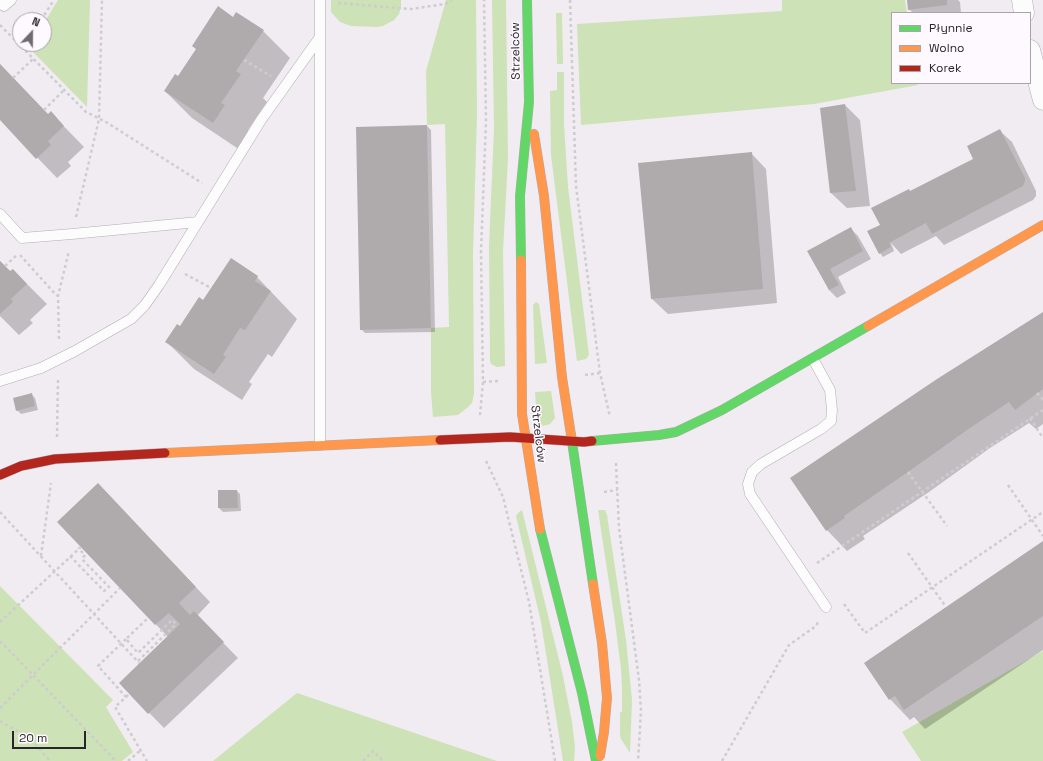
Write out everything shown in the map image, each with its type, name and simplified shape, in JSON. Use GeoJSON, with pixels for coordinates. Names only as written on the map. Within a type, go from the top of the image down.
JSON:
{"type":"FeatureCollection","features":[{"type":"Feature","properties":{"kind":"street","name":"Strzelców"},"geometry":{"type":"LineString","coordinates":[[527,0],[529,102],[520,196],[522,414],[541,534],[582,693],[597,761]]}},
{"type":"Feature","properties":{"kind":"street"},"geometry":{"type":"LineString","coordinates":[[1022,0],[1024,12]]}},
{"type":"Feature","properties":{"kind":"street"},"geometry":{"type":"LineString","coordinates":[[1031,54],[1043,100]]}},
{"type":"Feature","properties":{"kind":"street","name":"Strzelców"},"geometry":{"type":"LineString","coordinates":[[529,102],[544,196],[562,377],[602,643],[606,698],[604,732],[597,761]]}},
{"type":"Feature","properties":{"kind":"street"},"geometry":{"type":"LineString","coordinates":[[0,475],[21,466],[55,459],[510,437],[584,442],[676,432],[722,410],[813,359],[1043,225]]}},
{"type":"Feature","properties":{"kind":"lane"},"geometry":{"type":"LineString","coordinates":[[0,3],[4,6],[11,0]]}},
{"type":"Feature","properties":{"kind":"lane"},"geometry":{"type":"LineString","coordinates":[[320,1],[320,445]]}},
{"type":"Feature","properties":{"kind":"lane"},"geometry":{"type":"LineString","coordinates":[[0,381],[41,368],[103,336],[131,319],[145,305],[286,84],[320,37]]}},
{"type":"Feature","properties":{"kind":"lane"},"geometry":{"type":"LineString","coordinates":[[0,214],[22,238],[198,222]]}},
{"type":"Feature","properties":{"kind":"lane"},"geometry":{"type":"LineString","coordinates":[[813,359],[830,390],[832,410],[830,421],[761,464],[752,472],[748,484],[750,494],[826,607]]}},
{"type":"Feature","properties":{"kind":"path"},"geometry":{"type":"LineString","coordinates":[[47,12],[54,0]]}},
{"type":"Feature","properties":{"kind":"path"},"geometry":{"type":"LineString","coordinates":[[56,439],[59,359],[58,296],[99,119],[102,0]]}},
{"type":"Feature","properties":{"kind":"path"},"geometry":{"type":"LineString","coordinates":[[320,1],[410,9],[445,4],[452,0]]}},
{"type":"Feature","properties":{"kind":"path"},"geometry":{"type":"LineString","coordinates":[[480,418],[483,382],[481,252],[486,121],[484,0]]}},
{"type":"Feature","properties":{"kind":"path"},"geometry":{"type":"LineString","coordinates":[[570,0],[576,186],[600,373],[611,421]]}},
{"type":"Feature","properties":{"kind":"path"},"geometry":{"type":"LineString","coordinates":[[0,25],[12,38]]}},
{"type":"Feature","properties":{"kind":"path"},"geometry":{"type":"LineString","coordinates":[[26,52],[86,112],[216,192]]}},
{"type":"Feature","properties":{"kind":"path"},"geometry":{"type":"LineString","coordinates":[[13,78],[33,59]]}},
{"type":"Feature","properties":{"kind":"path"},"geometry":{"type":"LineString","coordinates":[[244,60],[286,84]]}},
{"type":"Feature","properties":{"kind":"path"},"geometry":{"type":"LineString","coordinates":[[44,110],[64,90]]}},
{"type":"Feature","properties":{"kind":"path"},"geometry":{"type":"LineString","coordinates":[[22,238],[18,253],[58,296]]}},
{"type":"Feature","properties":{"kind":"path"},"geometry":{"type":"LineString","coordinates":[[171,266],[211,288]]}},
{"type":"Feature","properties":{"kind":"path"},"geometry":{"type":"LineString","coordinates":[[582,375],[600,373]]}},
{"type":"Feature","properties":{"kind":"path"},"geometry":{"type":"LineString","coordinates":[[483,382],[502,381]]}},
{"type":"Feature","properties":{"kind":"path"},"geometry":{"type":"LineString","coordinates":[[1037,393],[1043,400]]}},
{"type":"Feature","properties":{"kind":"path"},"geometry":{"type":"LineString","coordinates":[[812,567],[1043,410]]}},
{"type":"Feature","properties":{"kind":"path"},"geometry":{"type":"LineString","coordinates":[[1030,418],[1043,438]]}},
{"type":"Feature","properties":{"kind":"path"},"geometry":{"type":"LineString","coordinates":[[484,456],[503,498],[529,602],[555,761]]}},
{"type":"Feature","properties":{"kind":"path"},"geometry":{"type":"LineString","coordinates":[[616,461],[619,528],[639,680],[641,710],[638,761]]}},
{"type":"Feature","properties":{"kind":"path"},"geometry":{"type":"LineString","coordinates":[[908,472],[947,526]]}},
{"type":"Feature","properties":{"kind":"path"},"geometry":{"type":"LineString","coordinates":[[41,556],[51,482]]}},
{"type":"Feature","properties":{"kind":"path"},"geometry":{"type":"LineString","coordinates":[[1008,485],[1043,536]]}},
{"type":"Feature","properties":{"kind":"path"},"geometry":{"type":"LineString","coordinates":[[0,512],[138,662],[176,624],[172,620],[138,653],[126,639]]}},
{"type":"Feature","properties":{"kind":"path"},"geometry":{"type":"LineString","coordinates":[[840,598],[865,633],[1043,512]]}},
{"type":"Feature","properties":{"kind":"path"},"geometry":{"type":"LineString","coordinates":[[0,622],[70,556],[80,548],[85,555],[82,559],[109,587],[104,592],[70,556]]}},
{"type":"Feature","properties":{"kind":"path"},"geometry":{"type":"LineString","coordinates":[[908,553],[946,607]]}},
{"type":"Feature","properties":{"kind":"path"},"geometry":{"type":"LineString","coordinates":[[817,563],[821,569]]}},
{"type":"Feature","properties":{"kind":"path"},"geometry":{"type":"LineString","coordinates":[[0,708],[120,588]]}},
{"type":"Feature","properties":{"kind":"path"},"geometry":{"type":"LineString","coordinates":[[722,761],[789,645],[816,626],[826,607]]}},
{"type":"Feature","properties":{"kind":"path"},"geometry":{"type":"LineString","coordinates":[[126,697],[98,666],[148,618]]}},
{"type":"Feature","properties":{"kind":"path"},"geometry":{"type":"LineString","coordinates":[[0,641],[116,761]]}},
{"type":"Feature","properties":{"kind":"path"},"geometry":{"type":"LineString","coordinates":[[129,694],[115,707],[147,761]]}},
{"type":"Feature","properties":{"kind":"path"},"geometry":{"type":"LineString","coordinates":[[0,721],[24,735],[36,745],[50,761]]}},
{"type":"Feature","properties":{"kind":"path"},"geometry":{"type":"LineString","coordinates":[[128,761],[141,750]]}},
{"type":"Feature","properties":{"kind":"path"},"geometry":{"type":"LineString","coordinates":[[363,761],[373,751],[383,761]]}},
{"type":"Feature","properties":{"kind":"green space"},"geometry":{"type":"Polygon","coordinates":[[[58,0],[90,0],[87,107],[33,52],[52,52],[52,12],[51,12],[58,0]]]}},
{"type":"Feature","properties":{"kind":"green space"},"geometry":{"type":"Polygon","coordinates":[[[331,0],[401,0],[401,7],[399,14],[394,20],[383,26],[351,26],[340,22],[331,12],[331,0]]]}},
{"type":"Feature","properties":{"kind":"green space"},"geometry":{"type":"Polygon","coordinates":[[[446,0],[476,0],[477,115],[473,254],[474,394],[472,403],[458,415],[433,417],[431,392],[431,328],[449,327],[445,124],[427,125],[426,71],[446,0]]]}},
{"type":"Feature","properties":{"kind":"green space"},"geometry":{"type":"Polygon","coordinates":[[[492,0],[506,0],[508,158],[503,252],[505,366],[497,367],[491,364],[490,361],[489,247],[494,128],[492,0]]]}},
{"type":"Feature","properties":{"kind":"green space"},"geometry":{"type":"Polygon","coordinates":[[[782,0],[905,0],[907,12],[891,12],[891,84],[918,85],[814,104],[581,125],[577,24],[782,11],[782,0]]]}},
{"type":"Feature","properties":{"kind":"green space"},"geometry":{"type":"Polygon","coordinates":[[[556,13],[562,13],[563,64],[557,64],[556,13]]]}},
{"type":"Feature","properties":{"kind":"green space"},"geometry":{"type":"Polygon","coordinates":[[[557,72],[564,72],[564,124],[568,187],[589,355],[586,359],[577,361],[551,155],[550,91],[557,90],[557,72]]]}},
{"type":"Feature","properties":{"kind":"green space"},"geometry":{"type":"Polygon","coordinates":[[[536,302],[539,304],[547,363],[535,364],[533,305],[536,302]]]}},
{"type":"Feature","properties":{"kind":"green space"},"geometry":{"type":"Polygon","coordinates":[[[551,391],[555,418],[550,424],[543,426],[537,420],[535,392],[551,391]]]}},
{"type":"Feature","properties":{"kind":"green space"},"geometry":{"type":"Polygon","coordinates":[[[522,510],[563,676],[572,722],[575,747],[574,761],[563,761],[541,622],[516,516],[522,510]]]}},
{"type":"Feature","properties":{"kind":"green space"},"geometry":{"type":"Polygon","coordinates":[[[598,510],[605,510],[607,515],[626,640],[632,700],[630,753],[620,735],[620,712],[622,712],[621,669],[598,510]]]}},
{"type":"Feature","properties":{"kind":"green space"},"geometry":{"type":"Polygon","coordinates":[[[0,586],[113,700],[106,707],[133,752],[122,761],[0,761],[0,586]]]}},
{"type":"Feature","properties":{"kind":"green space"},"geometry":{"type":"Polygon","coordinates":[[[1043,651],[1043,761],[921,761],[902,732],[1043,651]]]}},
{"type":"Feature","properties":{"kind":"green space"},"geometry":{"type":"Polygon","coordinates":[[[297,693],[497,761],[213,761],[297,693]]]}},
{"type":"Feature","properties":{"kind":"building"},"geometry":{"type":"Polygon","coordinates":[[[907,0],[947,0],[947,5],[908,10],[907,0]]]}},
{"type":"Feature","properties":{"kind":"building"},"geometry":{"type":"Polygon","coordinates":[[[218,6],[233,17],[236,12],[264,30],[236,71],[241,74],[221,103],[225,105],[213,123],[164,91],[175,74],[178,76],[196,49],[192,46],[218,6]]]}},
{"type":"Feature","properties":{"kind":"building"},"geometry":{"type":"Polygon","coordinates":[[[0,64],[48,114],[51,111],[64,126],[48,141],[51,145],[36,159],[0,120],[0,64]]]}},
{"type":"Feature","properties":{"kind":"building"},"geometry":{"type":"Polygon","coordinates":[[[845,104],[856,191],[830,193],[820,108],[845,104]]]}},
{"type":"Feature","properties":{"kind":"building"},"geometry":{"type":"Polygon","coordinates":[[[427,125],[431,328],[360,330],[356,127],[427,125]]]}},
{"type":"Feature","properties":{"kind":"building"},"geometry":{"type":"Polygon","coordinates":[[[1000,129],[1025,178],[1023,186],[932,234],[926,223],[889,243],[891,247],[879,254],[867,231],[880,225],[871,208],[909,189],[910,191],[973,159],[967,146],[1000,129]]]}},
{"type":"Feature","properties":{"kind":"building"},"geometry":{"type":"Polygon","coordinates":[[[752,152],[763,289],[651,299],[638,163],[752,152]]]}},
{"type":"Feature","properties":{"kind":"building"},"geometry":{"type":"Polygon","coordinates":[[[851,227],[863,251],[830,269],[839,285],[829,290],[807,251],[851,227]]]}},
{"type":"Feature","properties":{"kind":"building"},"geometry":{"type":"Polygon","coordinates":[[[231,258],[258,276],[255,281],[271,291],[245,330],[240,328],[223,355],[226,357],[214,374],[165,342],[177,324],[180,326],[199,297],[203,300],[231,258]]]}},
{"type":"Feature","properties":{"kind":"building"},"geometry":{"type":"Polygon","coordinates":[[[0,261],[10,271],[13,269],[27,284],[11,299],[13,302],[0,314],[0,261]]]}},
{"type":"Feature","properties":{"kind":"building"},"geometry":{"type":"Polygon","coordinates":[[[1043,312],[1043,389],[1015,410],[1009,402],[844,516],[845,518],[826,531],[790,478],[937,379],[1043,312]]]}},
{"type":"Feature","properties":{"kind":"building"},"geometry":{"type":"Polygon","coordinates":[[[32,393],[35,406],[16,411],[13,398],[32,393]]]}},
{"type":"Feature","properties":{"kind":"building"},"geometry":{"type":"Polygon","coordinates":[[[98,483],[196,587],[179,603],[190,615],[194,611],[224,642],[148,714],[119,683],[180,624],[169,613],[155,625],[57,522],[98,483]]]}},
{"type":"Feature","properties":{"kind":"building"},"geometry":{"type":"Polygon","coordinates":[[[218,490],[237,490],[238,508],[218,508],[218,490]]]}},
{"type":"Feature","properties":{"kind":"building"},"geometry":{"type":"Polygon","coordinates":[[[1043,541],[1043,616],[904,710],[895,696],[889,700],[864,663],[1043,541]]]}},
{"type":"Feature","properties":{"kind":"traffic: fast"},"geometry":{"type":"LineString","coordinates":[[521,260],[520,196],[529,102],[527,0]]}},
{"type":"Feature","properties":{"kind":"traffic: fast"},"geometry":{"type":"LineString","coordinates":[[592,441],[676,432],[722,410],[868,326]]}},
{"type":"Feature","properties":{"kind":"traffic: fast"},"geometry":{"type":"LineString","coordinates":[[571,435],[593,584]]}},
{"type":"Feature","properties":{"kind":"traffic: fast"},"geometry":{"type":"LineString","coordinates":[[540,529],[582,693],[596,761]]}},
{"type":"Feature","properties":{"kind":"traffic: slow"},"geometry":{"type":"LineString","coordinates":[[534,134],[544,196],[562,377],[571,435]]}},
{"type":"Feature","properties":{"kind":"traffic: slow"},"geometry":{"type":"LineString","coordinates":[[868,326],[1043,225]]}},
{"type":"Feature","properties":{"kind":"traffic: slow"},"geometry":{"type":"LineString","coordinates":[[521,260],[522,414],[540,529]]}},
{"type":"Feature","properties":{"kind":"traffic: slow"},"geometry":{"type":"LineString","coordinates":[[165,453],[440,440]]}},
{"type":"Feature","properties":{"kind":"traffic: slow"},"geometry":{"type":"LineString","coordinates":[[593,584],[602,643],[607,698],[600,756]]}},
{"type":"Feature","properties":{"kind":"traffic: jam"},"geometry":{"type":"LineString","coordinates":[[440,440],[510,437],[584,442],[592,441]]}},
{"type":"Feature","properties":{"kind":"traffic: jam"},"geometry":{"type":"LineString","coordinates":[[0,475],[21,466],[55,459],[165,453]]}}]}
